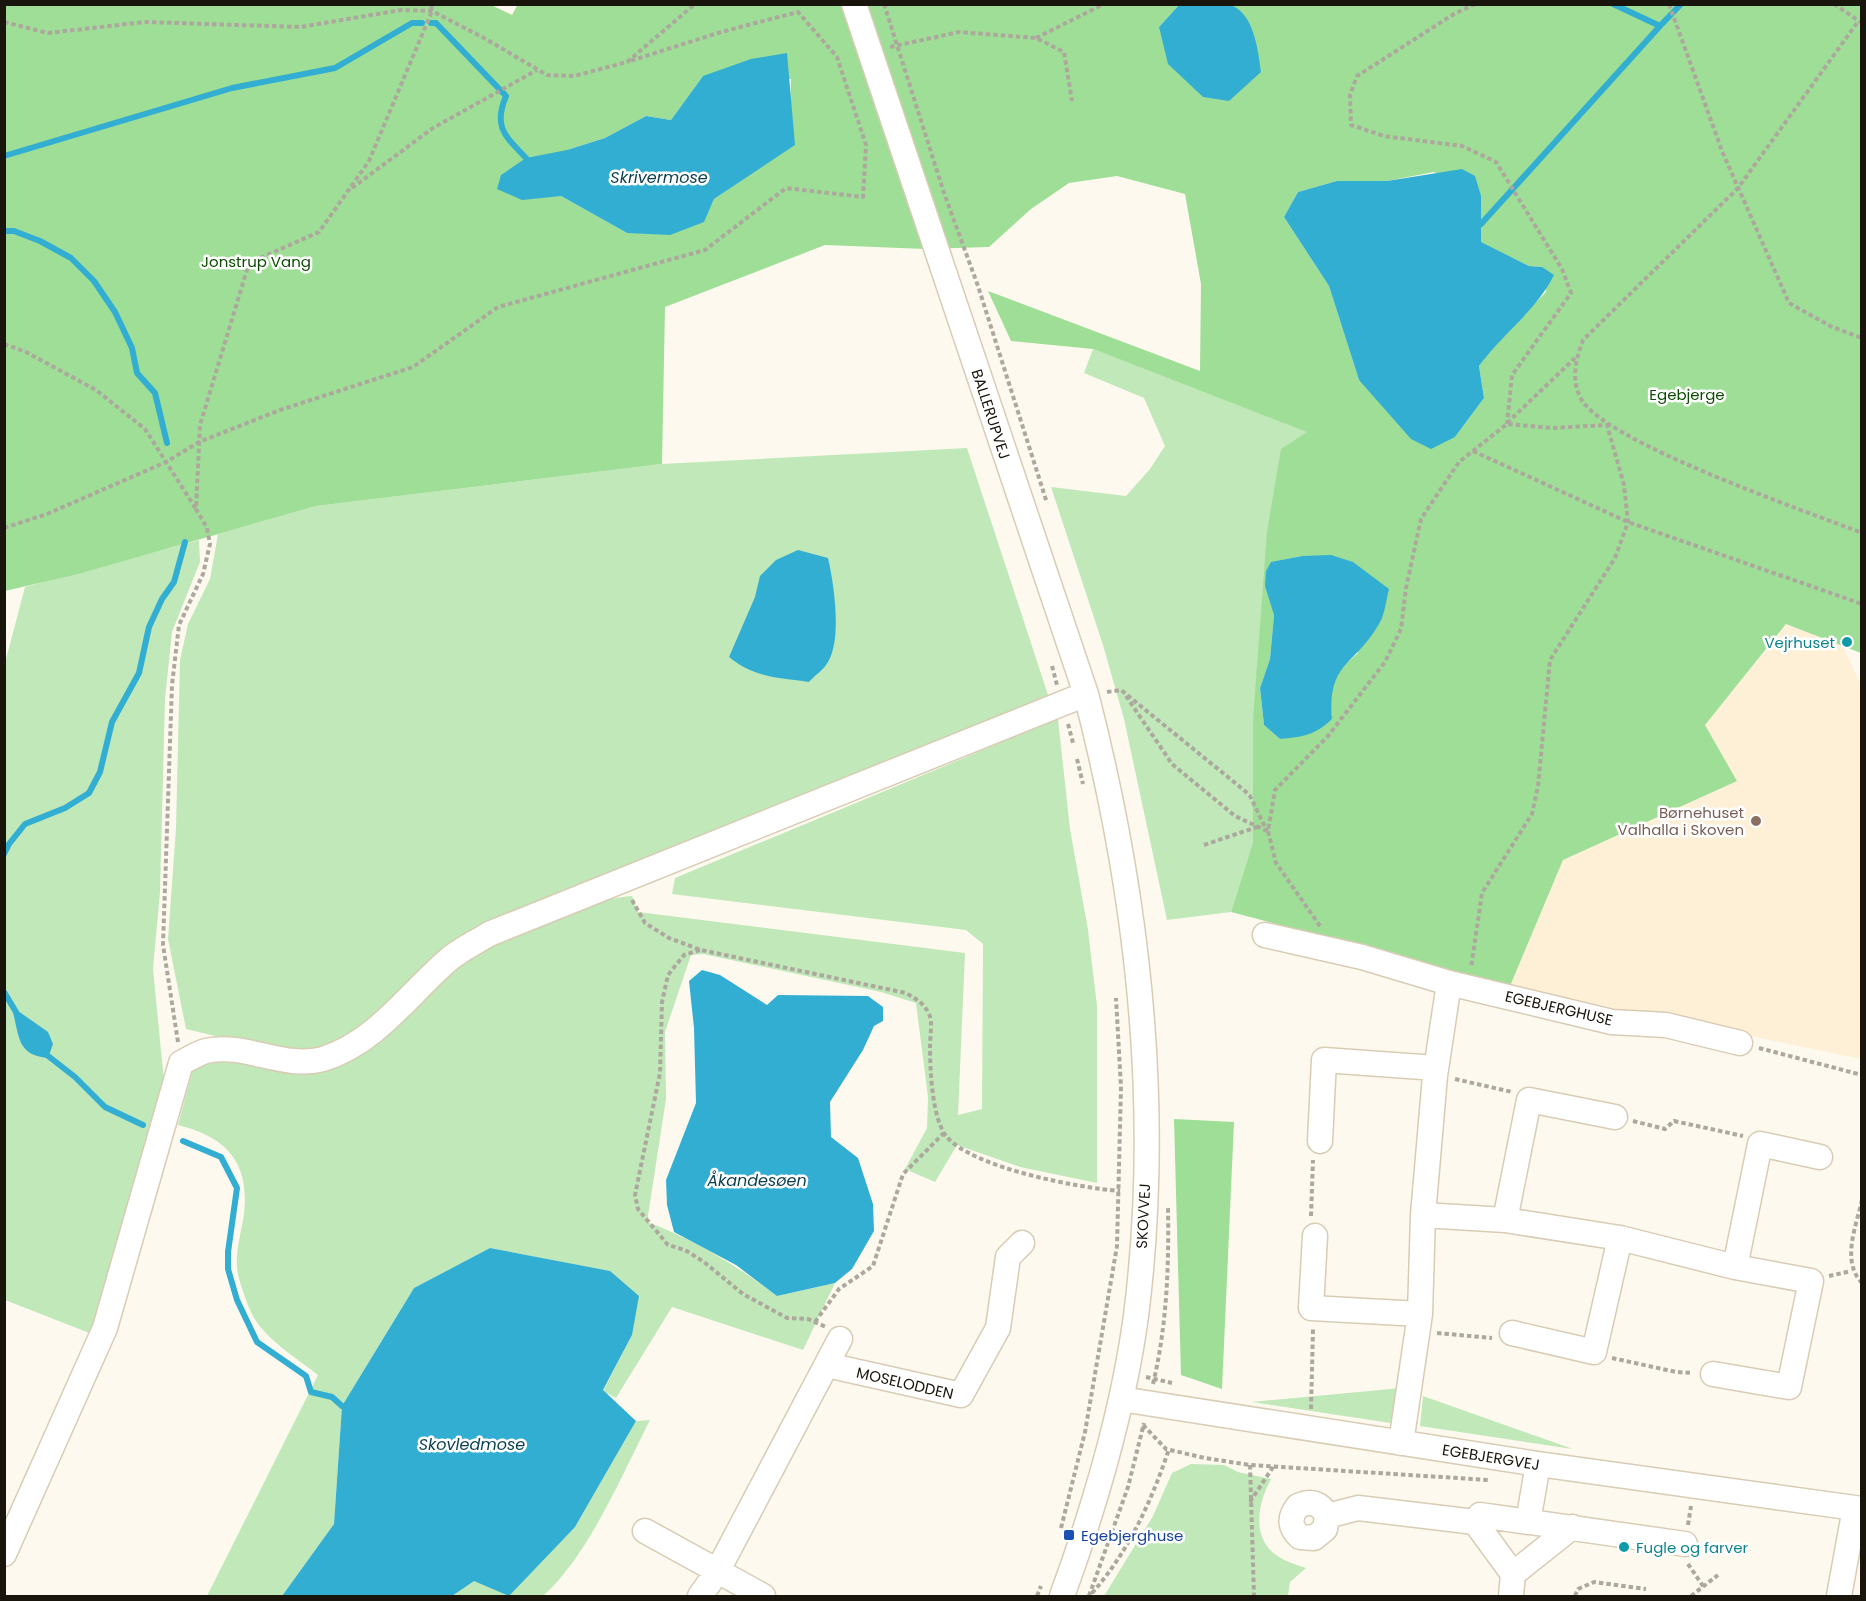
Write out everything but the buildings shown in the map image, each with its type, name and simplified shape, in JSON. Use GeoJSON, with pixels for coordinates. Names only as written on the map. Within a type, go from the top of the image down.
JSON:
{"type":"FeatureCollection","features":[{"type":"Feature","properties":{"kind":"street","name":"BALLERUPVEJ"},"geometry":{"type":"LineString","coordinates":[[854,4],[1086,694],[1116,826]]}},
{"type":"Feature","properties":{"kind":"street"},"geometry":{"type":"LineString","coordinates":[[4,1554],[105,1328],[181,1063],[205,1051],[226,1049],[294,1062],[320,1060],[341,1053],[366,1039],[448,959],[489,934],[1086,694]]}},
{"type":"Feature","properties":{"kind":"street","name":"SKOVVEJ"},"geometry":{"type":"LineString","coordinates":[[1062,1596],[1088,1525],[1121,1399],[1136,1316],[1144,1194],[1143,1035],[1133,931],[1116,826]]}},
{"type":"Feature","properties":{"kind":"street","name":"EGEBJERGHUSE"},"geometry":{"type":"LineString","coordinates":[[1265,935],[1612,1022],[1666,1025],[1740,1043]]}},
{"type":"Feature","properties":{"kind":"street"},"geometry":{"type":"LineString","coordinates":[[1401,1443],[1419,1323],[1423,1215],[1436,1068],[1458,984]]}},
{"type":"Feature","properties":{"kind":"street"},"geometry":{"type":"LineString","coordinates":[[1316,1149],[1324,1060],[1436,1068]]}},
{"type":"Feature","properties":{"kind":"street"},"geometry":{"type":"LineString","coordinates":[[1505,1220],[1529,1100],[1615,1117]]}},
{"type":"Feature","properties":{"kind":"street"},"geometry":{"type":"LineString","coordinates":[[1735,1267],[1760,1144],[1820,1157]]}},
{"type":"Feature","properties":{"kind":"street"},"geometry":{"type":"LineString","coordinates":[[1423,1215],[1505,1220],[1620,1238],[1735,1267],[1811,1281],[1789,1387],[1713,1374]]}},
{"type":"Feature","properties":{"kind":"street"},"geometry":{"type":"LineString","coordinates":[[1315,1236],[1311,1308],[1419,1323]]}},
{"type":"Feature","properties":{"kind":"street"},"geometry":{"type":"LineString","coordinates":[[1512,1334],[1594,1352],[1620,1238]]}},
{"type":"Feature","properties":{"kind":"street","name":"MOSELODDEN"},"geometry":{"type":"LineString","coordinates":[[827,1365],[961,1395],[998,1328],[1008,1257],[1022,1243]]}},
{"type":"Feature","properties":{"kind":"street"},"geometry":{"type":"LineString","coordinates":[[700,1596],[717,1572],[840,1339]]}},
{"type":"Feature","properties":{"kind":"street","name":"EGEBJERGVEJ"},"geometry":{"type":"LineString","coordinates":[[1121,1399],[1538,1464],[1858,1508]]}},
{"type":"Feature","properties":{"kind":"street"},"geometry":{"type":"LineString","coordinates":[[1528,1522],[1538,1464]]}},
{"type":"Feature","properties":{"kind":"street"},"geometry":{"type":"LineString","coordinates":[[1327,1516],[1358,1508],[1475,1522]]}},
{"type":"Feature","properties":{"kind":"street"},"geometry":{"type":"LineString","coordinates":[[1839,1596],[1858,1508]]}},
{"type":"Feature","properties":{"kind":"street"},"geometry":{"type":"LineString","coordinates":[[1475,1522],[1480,1515],[1685,1544]]}},
{"type":"Feature","properties":{"kind":"street"},"geometry":{"type":"LineString","coordinates":[[1475,1522],[1512,1585],[1572,1527]]}},
{"type":"Feature","properties":{"kind":"street"},"geometry":{"type":"LineString","coordinates":[[645,1531],[763,1596]]}},
{"type":"Feature","properties":{"kind":"path"},"geometry":{"type":"LineString","coordinates":[[196,509],[200,425],[249,263],[319,232],[348,191],[369,161],[432,11],[431,4]]}},
{"type":"Feature","properties":{"kind":"path"},"geometry":{"type":"LineString","coordinates":[[627,62],[695,4]]}},
{"type":"Feature","properties":{"kind":"path"},"geometry":{"type":"LineString","coordinates":[[1036,38],[1104,4]]}},
{"type":"Feature","properties":{"kind":"path"},"geometry":{"type":"LineString","coordinates":[[1475,4],[1454,14],[1358,76],[1350,95],[1351,125],[1384,136],[1462,146],[1496,162],[1562,269],[1571,293],[1512,375],[1507,424]]}},
{"type":"Feature","properties":{"kind":"path"},"geometry":{"type":"LineString","coordinates":[[1669,4],[1691,70],[1738,188],[1790,303],[1832,327],[1862,338]]}},
{"type":"Feature","properties":{"kind":"path"},"geometry":{"type":"LineString","coordinates":[[1834,4],[1859,23],[1738,188],[1583,340],[1574,367],[1580,398],[1607,425],[1678,461],[1862,533]]}},
{"type":"Feature","properties":{"kind":"path"},"geometry":{"type":"LineString","coordinates":[[4,22],[48,33],[145,22],[300,27],[401,10],[432,11],[547,75],[574,75],[627,62],[721,32],[798,12],[837,57],[866,145],[863,197],[786,188],[705,250],[498,307],[413,367],[280,410],[199,442],[166,462],[47,513],[4,528]]}},
{"type":"Feature","properties":{"kind":"path"},"geometry":{"type":"LineString","coordinates":[[871,52],[959,32],[1036,38],[1064,52],[1072,101]]}},
{"type":"Feature","properties":{"kind":"path"},"geometry":{"type":"LineString","coordinates":[[348,191],[377,173],[433,128],[538,70]]}},
{"type":"Feature","properties":{"kind":"path"},"geometry":{"type":"LineString","coordinates":[[4,344],[26,352],[96,390],[145,429],[207,528],[210,544],[203,574],[179,625],[172,685],[163,933],[181,1063]]}},
{"type":"Feature","properties":{"kind":"path"},"geometry":{"type":"LineString","coordinates":[[1268,831],[1275,790],[1328,736],[1385,663],[1401,629],[1406,588],[1421,519],[1459,462],[1507,424],[1578,355]]}},
{"type":"Feature","properties":{"kind":"path"},"geometry":{"type":"LineString","coordinates":[[1507,424],[1552,428],[1607,425]]}},
{"type":"Feature","properties":{"kind":"path"},"geometry":{"type":"LineString","coordinates":[[1458,984],[1482,893],[1532,814],[1538,786],[1550,660],[1615,558],[1628,522],[1624,485],[1607,425]]}},
{"type":"Feature","properties":{"kind":"path"},"geometry":{"type":"LineString","coordinates":[[1473,451],[1628,522],[1862,604]]}},
{"type":"Feature","properties":{"kind":"path"},"geometry":{"type":"LineString","coordinates":[[1121,690],[1172,764],[1235,816],[1268,831]]}},
{"type":"Feature","properties":{"kind":"path"},"geometry":{"type":"LineString","coordinates":[[1086,694],[1121,690],[1251,796],[1268,831],[1276,863],[1298,897],[1310,908],[1332,951]]}},
{"type":"Feature","properties":{"kind":"path"},"geometry":{"type":"LineString","coordinates":[[1204,845],[1257,827]]}},
{"type":"Feature","properties":{"kind":"path"},"geometry":{"type":"LineString","coordinates":[[622,881],[645,923],[669,938],[701,950],[906,993],[922,1002],[931,1017],[930,1048],[935,1103],[944,1133],[952,1142],[971,1153],[1011,1169],[1083,1188],[1144,1194]]}},
{"type":"Feature","properties":{"kind":"path"},"geometry":{"type":"LineString","coordinates":[[701,950],[684,955],[668,975],[662,1002],[660,1073],[635,1199],[638,1209],[668,1245],[685,1250],[704,1262],[743,1294],[787,1318],[814,1322],[829,1328],[840,1339]]}},
{"type":"Feature","properties":{"kind":"path"},"geometry":{"type":"LineString","coordinates":[[1059,1535],[1085,1432],[1100,1360],[1118,1245],[1121,1087],[1115,988]]}},
{"type":"Feature","properties":{"kind":"path"},"geometry":{"type":"LineString","coordinates":[[1740,1043],[1862,1074]]}},
{"type":"Feature","properties":{"kind":"path"},"geometry":{"type":"LineString","coordinates":[[1462,1080],[1505,1088],[1529,1100]]}},
{"type":"Feature","properties":{"kind":"path"},"geometry":{"type":"LineString","coordinates":[[1615,1117],[1665,1129],[1674,1122],[1727,1131],[1760,1144]]}},
{"type":"Feature","properties":{"kind":"path"},"geometry":{"type":"LineString","coordinates":[[814,1322],[839,1289],[873,1266],[903,1174],[944,1133]]}},
{"type":"Feature","properties":{"kind":"path"},"geometry":{"type":"LineString","coordinates":[[1315,1236],[1311,1214],[1316,1149]]}},
{"type":"Feature","properties":{"kind":"path"},"geometry":{"type":"LineString","coordinates":[[1862,1200],[1850,1256],[1851,1271],[1862,1283]]}},
{"type":"Feature","properties":{"kind":"path"},"geometry":{"type":"LineString","coordinates":[[1311,1308],[1311,1430]]}},
{"type":"Feature","properties":{"kind":"path"},"geometry":{"type":"LineString","coordinates":[[1419,1323],[1505,1339],[1512,1334]]}},
{"type":"Feature","properties":{"kind":"path"},"geometry":{"type":"LineString","coordinates":[[1594,1352],[1676,1372],[1713,1374]]}},
{"type":"Feature","properties":{"kind":"path"},"geometry":{"type":"LineString","coordinates":[[1155,1379],[1172,1383]]}},
{"type":"Feature","properties":{"kind":"path"},"geometry":{"type":"LineString","coordinates":[[1089,1596],[1128,1487],[1143,1425],[1168,1449],[1205,1458],[1272,1467],[1494,1481]]}},
{"type":"Feature","properties":{"kind":"path"},"geometry":{"type":"LineString","coordinates":[[1089,1596],[1108,1575],[1134,1530],[1155,1490],[1168,1449]]}},
{"type":"Feature","properties":{"kind":"path"},"geometry":{"type":"LineString","coordinates":[[1250,1465],[1254,1596]]}},
{"type":"Feature","properties":{"kind":"path"},"geometry":{"type":"LineString","coordinates":[[1250,1503],[1272,1467]]}},
{"type":"Feature","properties":{"kind":"path"},"geometry":{"type":"LineString","coordinates":[[1679,1503],[1702,1507]]}},
{"type":"Feature","properties":{"kind":"path"},"geometry":{"type":"LineString","coordinates":[[1691,1596],[1718,1575]]}},
{"type":"Feature","properties":{"kind":"path"},"geometry":{"type":"LineString","coordinates":[[1037,1596],[1044,1576]]}},
{"type":"Feature","properties":{"kind":"path"},"geometry":{"type":"LineString","coordinates":[[1575,1596],[1578,1589],[1588,1583],[1646,1589]]}},
{"type":"Feature","properties":{"kind":"shaded area","name":"Børnehuset Valhalla i Skoven"},"geometry":{"type":"Polygon","coordinates":[[[1787,624],[1843,646],[1861,685],[1861,1059],[1510,986],[1563,860],[1737,781],[1705,725],[1787,624]]]}},
{"type":"Feature","properties":{"kind":"green space"},"geometry":{"type":"Polygon","coordinates":[[[489,4],[512,15],[518,4],[1179,5],[1159,27],[1239,10],[1227,5],[1861,5],[1861,653],[1786,624],[1705,725],[1737,781],[1563,860],[1510,986],[1231,912],[1253,842],[1253,719],[1267,532],[1281,449],[1307,432],[1093,349],[1011,341],[988,291],[1200,371],[1201,284],[1185,194],[1117,176],[1069,183],[1031,209],[989,247],[925,249],[825,245],[665,307],[662,464],[316,506],[78,574],[5,591],[4,5],[489,4]],[[703,76],[671,120],[646,116],[605,138],[567,150],[561,196],[627,233],[703,222],[714,199],[794,145],[790,108],[791,79],[703,76]],[[1434,172],[1387,181],[1337,181],[1298,192],[1284,217],[1329,286],[1359,380],[1455,437],[1484,398],[1479,366],[1494,345],[1546,292],[1542,267],[1529,266],[1480,242],[1481,196],[1434,172]],[[1302,556],[1272,562],[1266,571],[1274,615],[1270,659],[1260,688],[1264,725],[1280,739],[1332,719],[1331,698],[1334,682],[1343,668],[1358,653],[1302,556]]]}},
{"type":"Feature","properties":{"kind":"green space"},"geometry":{"type":"Polygon","coordinates":[[[1093,349],[1308,432],[1253,719],[1253,842],[1231,912],[1167,920],[1124,719],[1103,645],[1051,487],[1126,496],[1150,469],[1165,446],[1144,398],[1084,373],[1093,349]]]}},
{"type":"Feature","properties":{"kind":"green space"},"geometry":{"type":"Polygon","coordinates":[[[967,448],[1050,701],[487,923],[363,1030],[325,1049],[301,1053],[261,1047],[186,1029],[168,939],[176,828],[180,660],[188,624],[210,579],[218,534],[316,506],[662,464],[967,448]]]}},
{"type":"Feature","properties":{"kind":"green space"},"geometry":{"type":"Polygon","coordinates":[[[199,540],[200,562],[172,632],[165,699],[160,892],[153,969],[164,1081],[92,1334],[5,1300],[5,663],[25,587],[199,540]]]}},
{"type":"Feature","properties":{"kind":"green space"},"geometry":{"type":"Polygon","coordinates":[[[1058,719],[1070,829],[1088,930],[1097,1006],[1097,1183],[1020,1167],[957,1145],[935,1182],[905,1169],[927,1128],[928,1097],[916,1003],[881,992],[703,954],[691,955],[665,1032],[666,1099],[647,1222],[715,1254],[777,1296],[835,1283],[803,1350],[672,1307],[616,1398],[603,1391],[632,1335],[609,1271],[490,1248],[414,1288],[342,1406],[334,1524],[282,1596],[207,1596],[318,1375],[264,1331],[255,1320],[248,1304],[237,1265],[245,1196],[238,1166],[222,1145],[195,1130],[178,1125],[192,1072],[209,1062],[227,1060],[306,1071],[334,1068],[365,1052],[427,987],[458,963],[480,950],[559,914],[611,899],[632,896],[638,912],[965,953],[958,1115],[982,1109],[983,944],[966,930],[672,894],[675,878],[1058,719]]]}},
{"type":"Feature","properties":{"kind":"green space"},"geometry":{"type":"Polygon","coordinates":[[[1174,1119],[1234,1122],[1222,1389],[1181,1375],[1174,1119]]]}},
{"type":"Feature","properties":{"kind":"green space"},"geometry":{"type":"Polygon","coordinates":[[[1401,1388],[1397,1424],[1252,1402],[1401,1388]]]}},
{"type":"Feature","properties":{"kind":"green space"},"geometry":{"type":"Polygon","coordinates":[[[1423,1396],[1573,1449],[1420,1426],[1423,1396]]]}},
{"type":"Feature","properties":{"kind":"green space"},"geometry":{"type":"Polygon","coordinates":[[[650,1420],[603,1514],[575,1559],[543,1596],[452,1596],[474,1580],[575,1527],[636,1421],[650,1420]]]}},
{"type":"Feature","properties":{"kind":"green space"},"geometry":{"type":"Polygon","coordinates":[[[1191,1464],[1224,1465],[1238,1472],[1271,1479],[1260,1509],[1260,1531],[1264,1541],[1279,1557],[1306,1568],[1290,1582],[1288,1596],[1104,1596],[1153,1516],[1172,1473],[1191,1464]]]}},
{"type":"Feature","properties":{"kind":"water"},"geometry":{"type":"Polygon","coordinates":[[[1227,4],[1236,8],[1249,22],[1256,42],[1261,72],[1229,101],[1203,97],[1168,64],[1159,27],[1179,5],[1227,4]]]}},
{"type":"Feature","properties":{"kind":"water","name":"Skrivermose"},"geometry":{"type":"Polygon","coordinates":[[[787,53],[795,145],[714,199],[704,222],[670,235],[627,233],[561,196],[522,200],[497,189],[501,175],[526,158],[567,150],[605,138],[646,116],[671,120],[703,76],[751,59],[787,53]]]}},
{"type":"Feature","properties":{"kind":"water"},"geometry":{"type":"Polygon","coordinates":[[[1462,169],[1475,176],[1481,196],[1481,242],[1529,266],[1542,267],[1554,275],[1529,311],[1479,366],[1484,398],[1455,437],[1431,449],[1411,439],[1359,380],[1329,286],[1284,217],[1298,192],[1337,181],[1387,181],[1462,169]]]}},
{"type":"Feature","properties":{"kind":"water"},"geometry":{"type":"Polygon","coordinates":[[[798,550],[828,558],[836,613],[831,655],[824,667],[809,682],[757,673],[729,657],[755,597],[760,576],[776,560],[798,550]]]}},
{"type":"Feature","properties":{"kind":"water"},"geometry":{"type":"Polygon","coordinates":[[[1331,555],[1353,562],[1389,589],[1384,612],[1370,638],[1338,675],[1332,700],[1332,719],[1320,729],[1308,734],[1280,739],[1264,725],[1260,688],[1270,659],[1274,615],[1265,586],[1266,571],[1271,562],[1302,556],[1331,555]]]}},
{"type":"Feature","properties":{"kind":"water","name":"Åkandesøen"},"geometry":{"type":"Polygon","coordinates":[[[702,970],[720,975],[767,1005],[778,995],[868,996],[883,1007],[883,1021],[874,1026],[863,1050],[830,1102],[831,1137],[858,1158],[873,1204],[874,1231],[852,1269],[835,1283],[777,1296],[736,1265],[674,1232],[667,1205],[666,1180],[696,1103],[694,1028],[689,981],[702,970]]]}},
{"type":"Feature","properties":{"kind":"water"},"geometry":{"type":"Polygon","coordinates":[[[11,1006],[48,1032],[53,1044],[48,1058],[37,1056],[24,1047],[20,1041],[11,1006]]]}},
{"type":"Feature","properties":{"kind":"water","name":"Skovledmose"},"geometry":{"type":"Polygon","coordinates":[[[490,1248],[610,1271],[639,1296],[632,1335],[603,1390],[636,1421],[575,1527],[509,1596],[474,1581],[452,1596],[282,1596],[334,1524],[342,1406],[414,1288],[490,1248]]]}},
{"type":"Feature","properties":{"kind":"waterway"},"geometry":{"type":"LineString","coordinates":[[1481,224],[1660,26],[1613,4]]}},
{"type":"Feature","properties":{"kind":"waterway"},"geometry":{"type":"LineString","coordinates":[[1660,26],[1681,4]]}},
{"type":"Feature","properties":{"kind":"waterway"},"geometry":{"type":"LineString","coordinates":[[4,156],[232,88],[335,68],[412,23],[422,23]]}},
{"type":"Feature","properties":{"kind":"waterway"},"geometry":{"type":"LineString","coordinates":[[431,23],[436,23],[506,96],[501,116],[503,130],[526,158]]}},
{"type":"Feature","properties":{"kind":"waterway"},"geometry":{"type":"LineString","coordinates":[[4,231],[14,231],[40,241],[71,258],[94,281],[115,312],[132,348],[137,373],[155,393],[167,443]]}},
{"type":"Feature","properties":{"kind":"waterway"},"geometry":{"type":"LineString","coordinates":[[4,854],[25,824],[65,808],[89,793],[100,772],[112,722],[139,673],[149,627],[162,599],[174,582],[185,542]]}},
{"type":"Feature","properties":{"kind":"waterway"},"geometry":{"type":"LineString","coordinates":[[4,992],[16,1012]]}},
{"type":"Feature","properties":{"kind":"waterway"},"geometry":{"type":"LineString","coordinates":[[43,1052],[75,1077],[105,1107],[143,1125]]}},
{"type":"Feature","properties":{"kind":"waterway"},"geometry":{"type":"LineString","coordinates":[[183,1141],[221,1157],[237,1188],[228,1252],[228,1269],[237,1300],[257,1342],[306,1376],[311,1392],[332,1397],[342,1406]]}},
{"type":"Feature","properties":{"kind":"place","name":"Vejrhuset"},"geometry":{"type":"Point","coordinates":[1847,642]}},
{"type":"Feature","properties":{"kind":"place","name":"Børnehuset Valhalla i Skoven"},"geometry":{"type":"Point","coordinates":[1756,821]}},
{"type":"Feature","properties":{"kind":"place","name":"Egebjerghuse"},"geometry":{"type":"Point","coordinates":[1069,1535]}},
{"type":"Feature","properties":{"kind":"place","name":"Fugle og farver"},"geometry":{"type":"Point","coordinates":[1624,1547]}},
{"type":"Feature","properties":{"kind":"park label","name":"Jonstrup Vang"},"geometry":{"type":"Point","coordinates":[256,261]}},
{"type":"Feature","properties":{"kind":"park label","name":"Egebjerge"},"geometry":{"type":"Point","coordinates":[1687,394]}}]}
